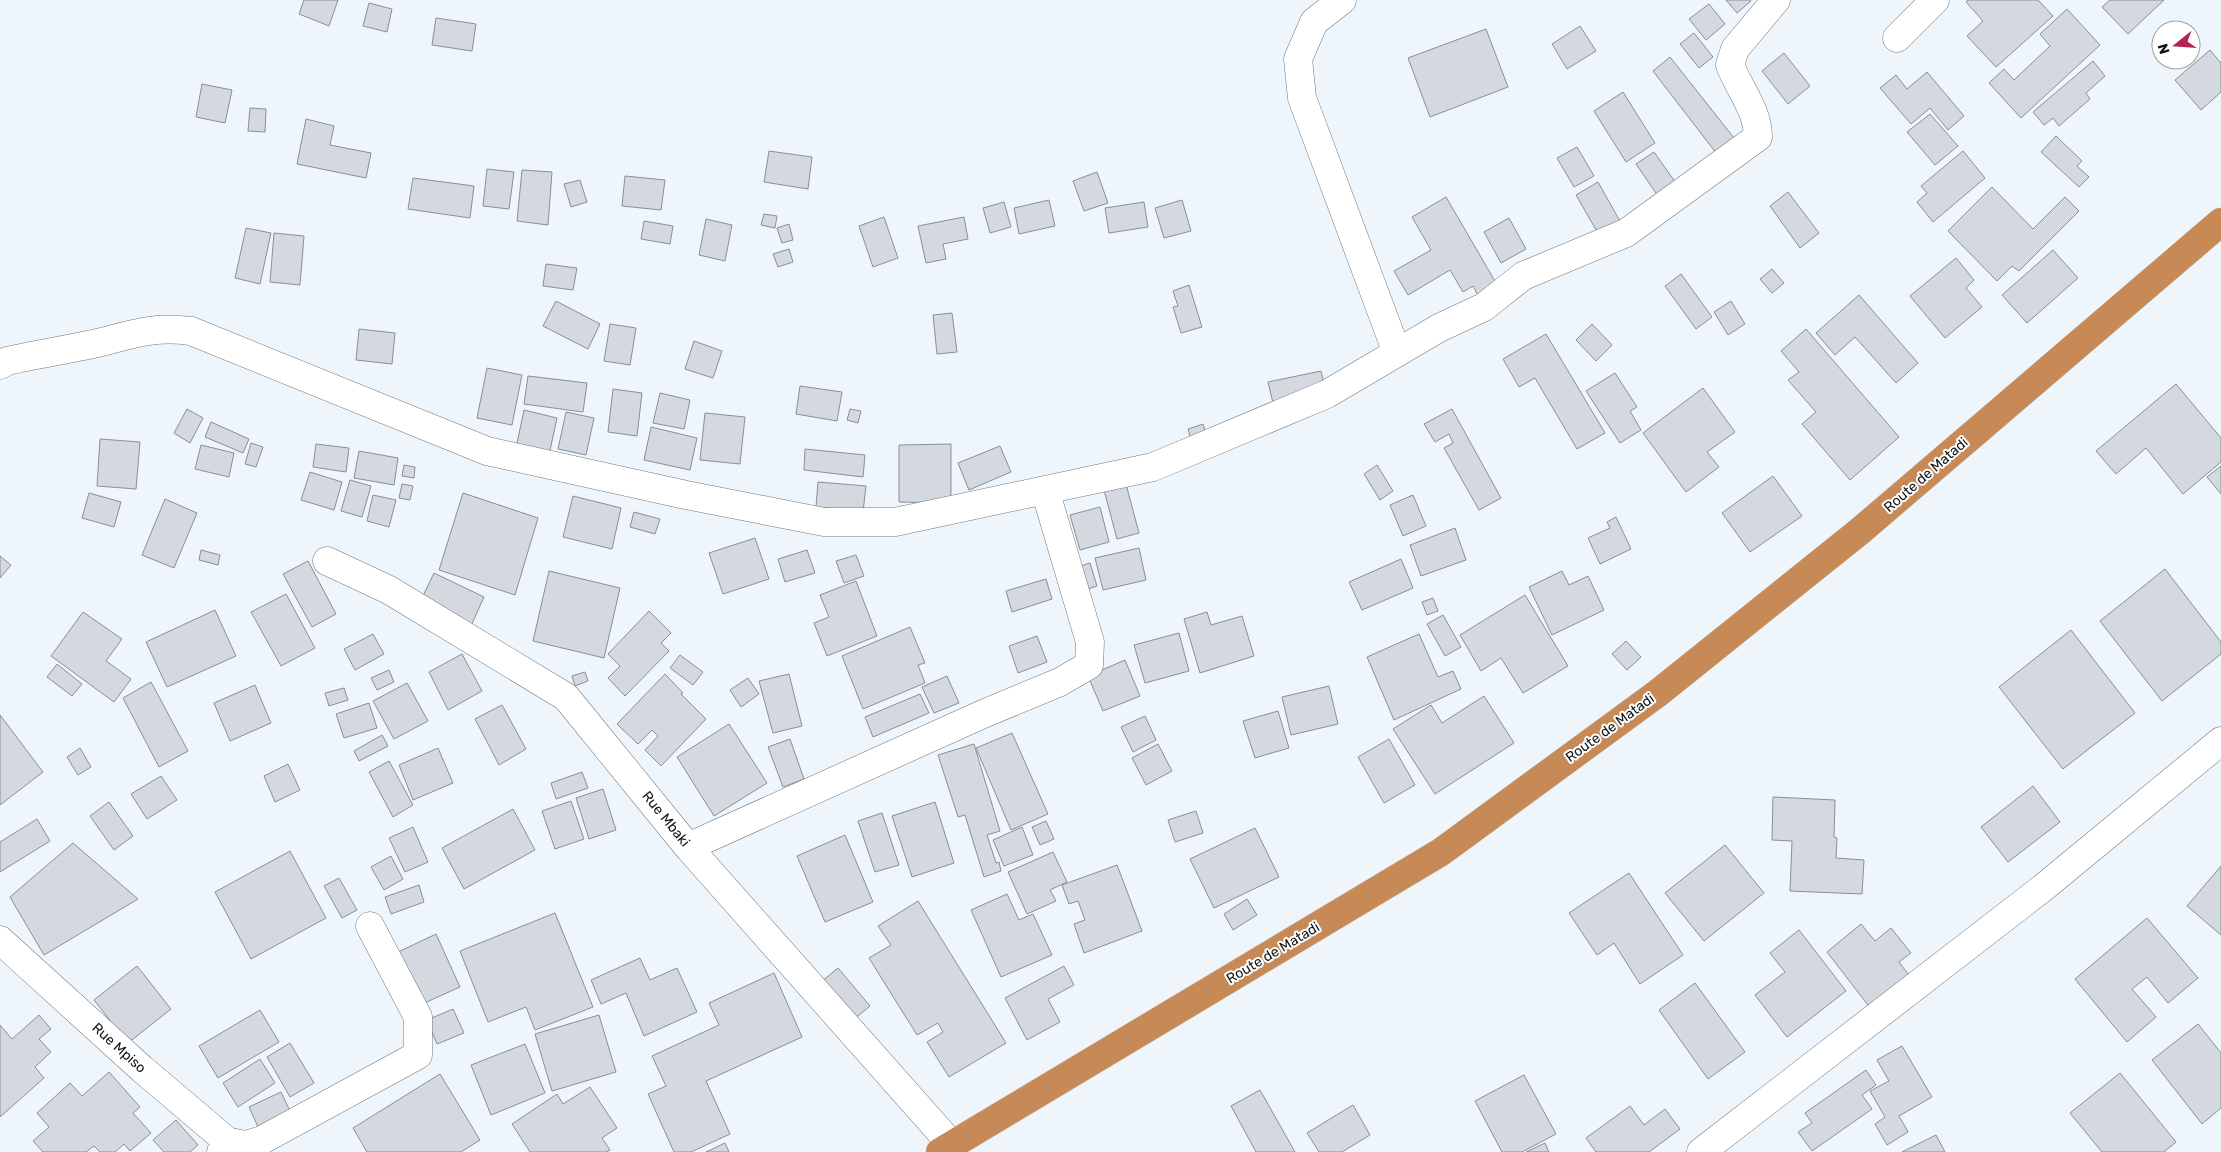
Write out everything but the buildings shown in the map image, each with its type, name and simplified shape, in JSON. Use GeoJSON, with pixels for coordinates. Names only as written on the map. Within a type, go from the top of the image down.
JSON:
{"type":"FeatureCollection","features":[{"type":"Feature","properties":{"kind":"highway","name":"Route de Matadi"},"geometry":{"type":"LineString","coordinates":[[946,1148],[1441,852],[1658,693],[1860,531],[2221,222]]}},
{"type":"Feature","properties":{"kind":"street"},"geometry":{"type":"LineString","coordinates":[[1342,0],[1314,22],[1298,58],[1302,98],[1397,353]]}},
{"type":"Feature","properties":{"kind":"street"},"geometry":{"type":"LineString","coordinates":[[0,365],[7,361],[95,343],[136,331],[169,328],[191,330],[487,450],[686,495],[824,522],[895,522],[1153,467],[1328,394],[1439,328],[1484,307],[1523,276],[1626,233],[1758,137],[1758,125],[1755,116],[1730,65],[1735,49],[1776,0]]}},
{"type":"Feature","properties":{"kind":"street"},"geometry":{"type":"LineString","coordinates":[[1897,38],[1934,0]]}},
{"type":"Feature","properties":{"kind":"street"},"geometry":{"type":"LineString","coordinates":[[688,847],[983,714],[1060,682],[1088,665],[1090,642],[1045,490]]}},
{"type":"Feature","properties":{"kind":"street","name":"Rue Mbaki"},"geometry":{"type":"LineString","coordinates":[[327,562],[389,590],[566,697],[688,847],[946,1148]]}},
{"type":"Feature","properties":{"kind":"street"},"geometry":{"type":"LineString","coordinates":[[1701,1152],[2044,887],[2221,741]]}},
{"type":"Feature","properties":{"kind":"street"},"geometry":{"type":"LineString","coordinates":[[230,1149],[262,1140],[418,1055],[418,1017],[370,926]]}},
{"type":"Feature","properties":{"kind":"street","name":"Rue Mpiso"},"geometry":{"type":"LineString","coordinates":[[0,940],[230,1149]]}}]}
